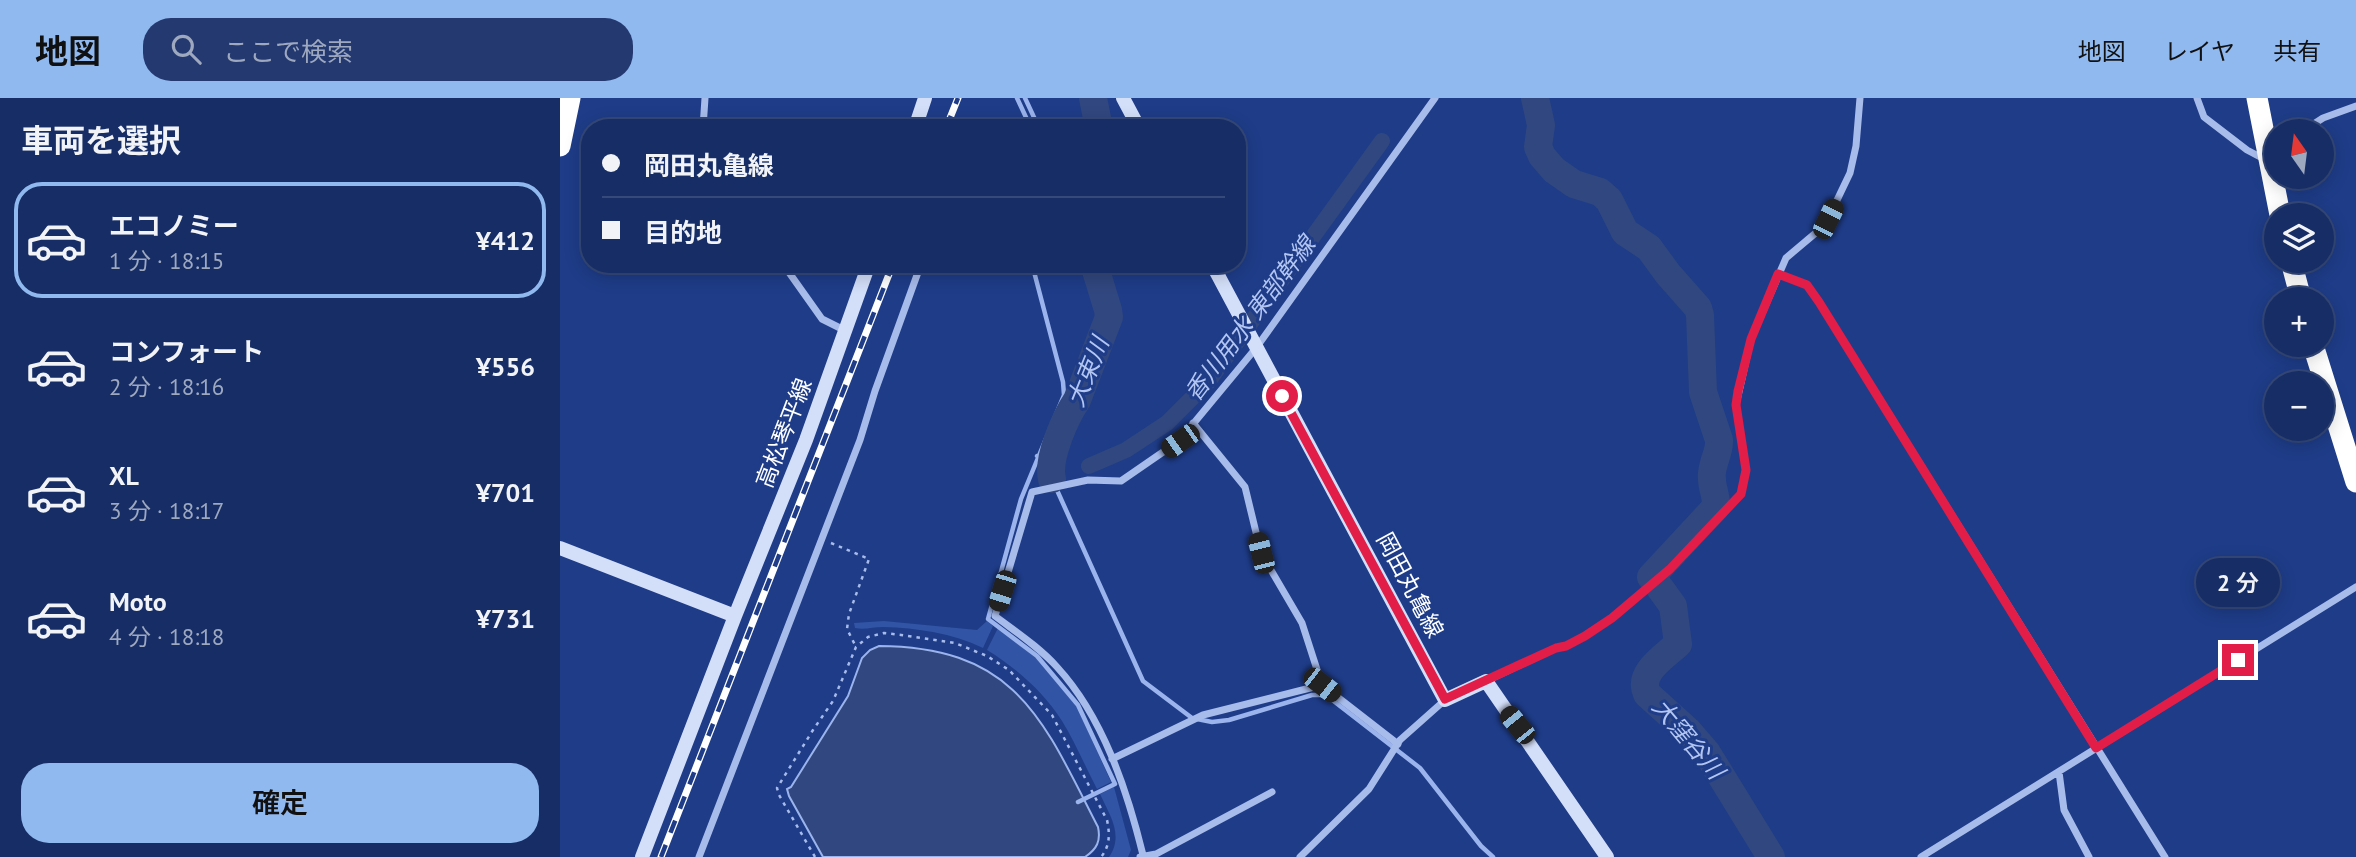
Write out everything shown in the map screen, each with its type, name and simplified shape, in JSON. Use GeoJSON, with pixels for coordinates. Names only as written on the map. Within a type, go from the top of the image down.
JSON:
{"type":"FeatureCollection","features":[{"type":"Feature","properties":{"kind":"highway"},"geometry":{"type":"LineString","coordinates":[[560,146],[570,98]]}},
{"type":"Feature","properties":{"kind":"highway"},"geometry":{"type":"LineString","coordinates":[[2257,98],[2264,124]]}},
{"type":"Feature","properties":{"kind":"highway"},"geometry":{"type":"LineString","coordinates":[[2317,357],[2356,482]]}},
{"type":"Feature","properties":{"kind":"main road"},"geometry":{"type":"LineString","coordinates":[[918,119],[925,98]]}},
{"type":"Feature","properties":{"kind":"main road"},"geometry":{"type":"LineString","coordinates":[[1123,98],[1134,119]]}},
{"type":"Feature","properties":{"kind":"main road","name":"高松琴平線"},"geometry":{"type":"LineString","coordinates":[[642,857],[806,440],[866,273]]}},
{"type":"Feature","properties":{"kind":"main road","name":"岡田丸亀線"},"geometry":{"type":"LineString","coordinates":[[1217,273],[1445,699]]}},
{"type":"Feature","properties":{"kind":"main road"},"geometry":{"type":"LineString","coordinates":[[560,548],[735,616]]}},
{"type":"Feature","properties":{"kind":"main road"},"geometry":{"type":"LineString","coordinates":[[1445,699],[1486,681],[1607,857]]}},
{"type":"Feature","properties":{"kind":"street"},"geometry":{"type":"LineString","coordinates":[[704,119],[705,98]]}},
{"type":"Feature","properties":{"kind":"street"},"geometry":{"type":"LineString","coordinates":[[1272,792],[1156,853],[1141,856],[1126,792],[1084,702],[1058,667],[995,616],[1032,492],[1088,480],[1121,481],[1180,441],[1435,98]]}},
{"type":"Feature","properties":{"kind":"street"},"geometry":{"type":"LineString","coordinates":[[1486,681],[1576,641],[1612,618],[1670,569],[1741,494],[1746,470],[1736,405],[1751,339],[1786,258],[1828,219],[1850,173],[1856,146],[1860,98]]}},
{"type":"Feature","properties":{"kind":"street"},"geometry":{"type":"LineString","coordinates":[[2197,98],[2204,117],[2247,150],[2264,155]]}},
{"type":"Feature","properties":{"kind":"street"},"geometry":{"type":"LineString","coordinates":[[2322,119],[2356,107]]}},
{"type":"Feature","properties":{"kind":"street"},"geometry":{"type":"LineString","coordinates":[[789,273],[822,319],[847,331]]}},
{"type":"Feature","properties":{"kind":"street"},"geometry":{"type":"LineString","coordinates":[[699,857],[860,440],[918,273]]}},
{"type":"Feature","properties":{"kind":"street"},"geometry":{"type":"LineString","coordinates":[[1778,274],[1807,285],[1819,302],[2165,857]]}},
{"type":"Feature","properties":{"kind":"street"},"geometry":{"type":"LineString","coordinates":[[1193,423],[1245,488],[1261,553],[1302,623],[1322,685],[1396,748]]}},
{"type":"Feature","properties":{"kind":"street"},"geometry":{"type":"LineString","coordinates":[[1921,857],[2356,587]]}},
{"type":"Feature","properties":{"kind":"street"},"geometry":{"type":"LineString","coordinates":[[1112,759],[1203,715],[1322,685]]}},
{"type":"Feature","properties":{"kind":"street"},"geometry":{"type":"LineString","coordinates":[[1300,857],[1369,789],[1396,748],[1445,699]]}},
{"type":"Feature","properties":{"kind":"street"},"geometry":{"type":"LineString","coordinates":[[2059,772],[2064,810],[2089,857]]}},
{"type":"Feature","properties":{"kind":"path"},"geometry":{"type":"LineString","coordinates":[[821,538],[869,559],[849,614],[847,629],[856,647]]}},
{"type":"Feature","properties":{"kind":"path"},"geometry":{"type":"LineString","coordinates":[[815,857],[779,795],[778,788],[833,701],[856,647],[868,637],[884,633],[955,643],[986,656],[1009,670],[1052,715],[1107,820],[1110,835],[1107,850],[1101,857]]}},
{"type":"Feature","properties":{"kind":"shaded area"},"geometry":{"type":"Polygon","coordinates":[[[884,621],[977,630],[987,621],[993,626],[983,648],[934,632],[883,627],[859,629],[855,628],[854,623],[884,621]]]}},
{"type":"Feature","properties":{"kind":"shaded area"},"geometry":{"type":"Polygon","coordinates":[[[998,628],[1036,658],[1077,707],[1111,782],[1097,789],[1055,710],[1028,681],[987,650],[998,628]]]}},
{"type":"Feature","properties":{"kind":"shaded area"},"geometry":{"type":"Polygon","coordinates":[[[879,646],[926,650],[964,660],[994,675],[1020,697],[1041,723],[1060,754],[1098,827],[1098,841],[1093,851],[1085,857],[823,857],[787,789],[791,787],[848,696],[862,658],[879,646]]]}},
{"type":"Feature","properties":{"kind":"shaded area"},"geometry":{"type":"Polygon","coordinates":[[[1114,787],[1131,850],[1128,857],[1109,857],[1115,841],[1114,826],[1100,794],[1114,787]]]}},
{"type":"Feature","properties":{"kind":"waterway"},"geometry":{"type":"LineString","coordinates":[[1017,98],[1027,119]]}},
{"type":"Feature","properties":{"kind":"waterway"},"geometry":{"type":"LineString","coordinates":[[1025,98],[1035,119]]}},
{"type":"Feature","properties":{"kind":"waterway","name":"大束川"},"geometry":{"type":"LineString","coordinates":[[1093,98],[1097,119]]}},
{"type":"Feature","properties":{"kind":"waterway","name":"大窪谷川"},"geometry":{"type":"LineString","coordinates":[[1535,98],[1541,125],[1538,147],[1542,156],[1554,170],[1574,184],[1600,192],[1609,200],[1625,232],[1649,248],[1698,308],[1700,315],[1703,392],[1719,440],[1712,474],[1716,507],[1651,577]]}},
{"type":"Feature","properties":{"kind":"waterway","name":"香川用水 東部幹線"},"geometry":{"type":"LineString","coordinates":[[1089,466],[1126,450],[1167,423],[1208,382],[1382,141]]}},
{"type":"Feature","properties":{"kind":"waterway"},"geometry":{"type":"LineString","coordinates":[[1034,273],[1064,395],[1021,499],[988,619],[1037,656],[1078,705],[1115,784],[1078,802]]}},
{"type":"Feature","properties":{"kind":"waterway","name":"大束川"},"geometry":{"type":"LineString","coordinates":[[1070,412],[1103,322],[1102,300],[1093,273]]}},
{"type":"Feature","properties":{"kind":"waterway","name":"大束川"},"geometry":{"type":"LineString","coordinates":[[1052,479],[1052,460],[1058,438],[1077,400],[1109,317],[1097,273]]}},
{"type":"Feature","properties":{"kind":"waterway"},"geometry":{"type":"LineString","coordinates":[[1037,456],[1051,461]]}},
{"type":"Feature","properties":{"kind":"waterway"},"geometry":{"type":"LineString","coordinates":[[1052,479],[1143,681],[1192,718],[1212,722],[1229,720],[1312,695],[1331,699],[1420,768],[1481,846],[1493,857]]}},
{"type":"Feature","properties":{"kind":"waterway","name":"大窪谷川"},"geometry":{"type":"LineString","coordinates":[[1660,588],[1673,606],[1678,644],[1649,672],[1645,686],[1647,694],[1688,731],[1707,753],[1771,857]]}},
{"type":"Feature","properties":{"kind":"railway"},"geometry":{"type":"LineString","coordinates":[[950,119],[958,98]]}},
{"type":"Feature","properties":{"kind":"railway"},"geometry":{"type":"LineString","coordinates":[[661,857],[889,273]]}},
{"type":"Feature","properties":{"kind":"route"},"geometry":{"type":"LineString","coordinates":[[1282,396],[1445,699],[1556,648],[1566,646],[1612,618],[1670,569],[1741,494],[1746,470],[1736,405],[1738,391],[1751,339],[1778,274],[1807,285],[1819,302],[2096,748],[2238,660]]}}]}
